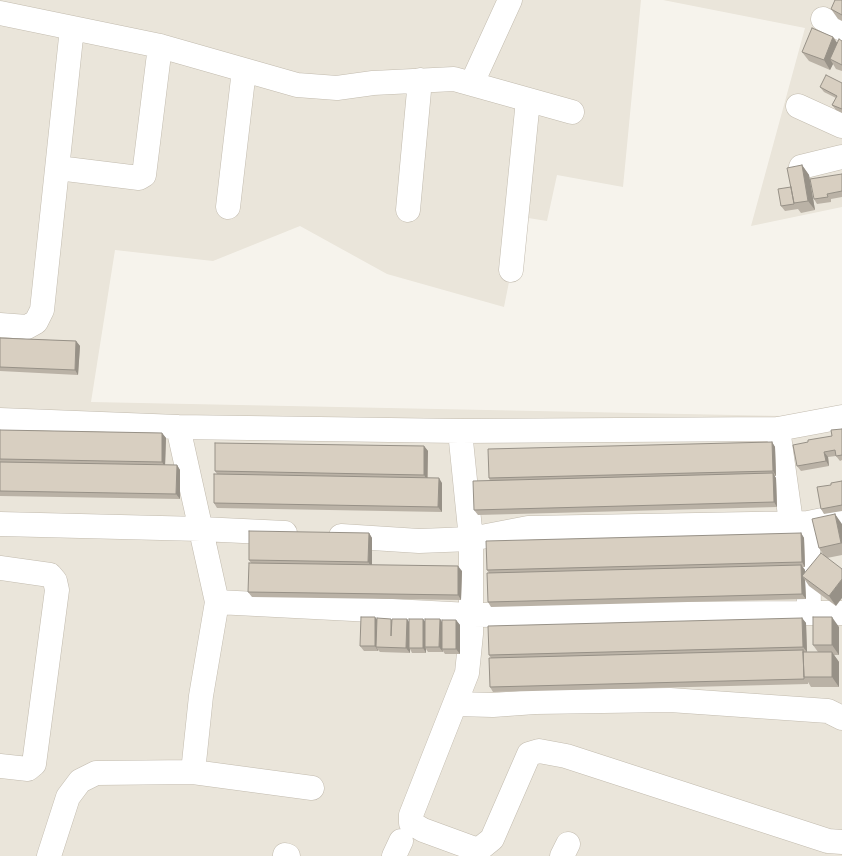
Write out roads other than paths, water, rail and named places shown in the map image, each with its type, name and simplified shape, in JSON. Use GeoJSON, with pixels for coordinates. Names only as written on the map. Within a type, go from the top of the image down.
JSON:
{"type":"FeatureCollection","features":[{"type":"Feature","properties":{"kind":"street"},"geometry":{"type":"LineString","coordinates":[[472,84],[510,0]]}},
{"type":"Feature","properties":{"kind":"street"},"geometry":{"type":"LineString","coordinates":[[0,13],[160,46],[297,85],[337,88],[373,83],[454,79],[572,112]]}},
{"type":"Feature","properties":{"kind":"street"},"geometry":{"type":"LineString","coordinates":[[0,325],[27,327],[40,317],[42,310],[72,28]]}},
{"type":"Feature","properties":{"kind":"street"},"geometry":{"type":"LineString","coordinates":[[58,168],[139,178],[144,175],[160,46]]}},
{"type":"Feature","properties":{"kind":"street"},"geometry":{"type":"LineString","coordinates":[[228,207],[244,70]]}},
{"type":"Feature","properties":{"kind":"street"},"geometry":{"type":"LineString","coordinates":[[408,210],[420,80]]}},
{"type":"Feature","properties":{"kind":"street"},"geometry":{"type":"LineString","coordinates":[[511,270],[528,100]]}},
{"type":"Feature","properties":{"kind":"street"},"geometry":{"type":"LineString","coordinates":[[798,106],[842,126]]}},
{"type":"Feature","properties":{"kind":"street"},"geometry":{"type":"LineString","coordinates":[[801,167],[842,157]]}},
{"type":"Feature","properties":{"kind":"street"},"geometry":{"type":"LineString","coordinates":[[0,420],[178,427],[460,431],[778,429],[842,417]]}},
{"type":"Feature","properties":{"kind":"street"},"geometry":{"type":"LineString","coordinates":[[178,427],[217,602],[201,696],[193,772]]}},
{"type":"Feature","properties":{"kind":"street"},"geometry":{"type":"LineString","coordinates":[[778,429],[800,522],[809,613]]}},
{"type":"Feature","properties":{"kind":"street"},"geometry":{"type":"LineString","coordinates":[[460,431],[472,539],[471,634],[467,673],[412,815],[411,823],[476,849],[482,847],[492,839],[529,754],[539,752],[566,756],[828,841],[842,842]]}},
{"type":"Feature","properties":{"kind":"street"},"geometry":{"type":"LineString","coordinates":[[0,524],[201,528],[419,541],[472,539],[528,528],[800,522],[842,516]]}},
{"type":"Feature","properties":{"kind":"street"},"geometry":{"type":"LineString","coordinates":[[0,568],[50,576],[55,581],[57,590],[34,764],[28,769],[0,766]]}},
{"type":"Feature","properties":{"kind":"street"},"geometry":{"type":"LineString","coordinates":[[217,602],[470,615],[842,612]]}},
{"type":"Feature","properties":{"kind":"street"},"geometry":{"type":"LineString","coordinates":[[456,704],[493,705],[535,702],[670,700],[828,710],[842,718]]}},
{"type":"Feature","properties":{"kind":"street"},"geometry":{"type":"LineString","coordinates":[[49,856],[68,797],[73,788],[88,776],[96,773],[193,772],[312,788]]}}]}
